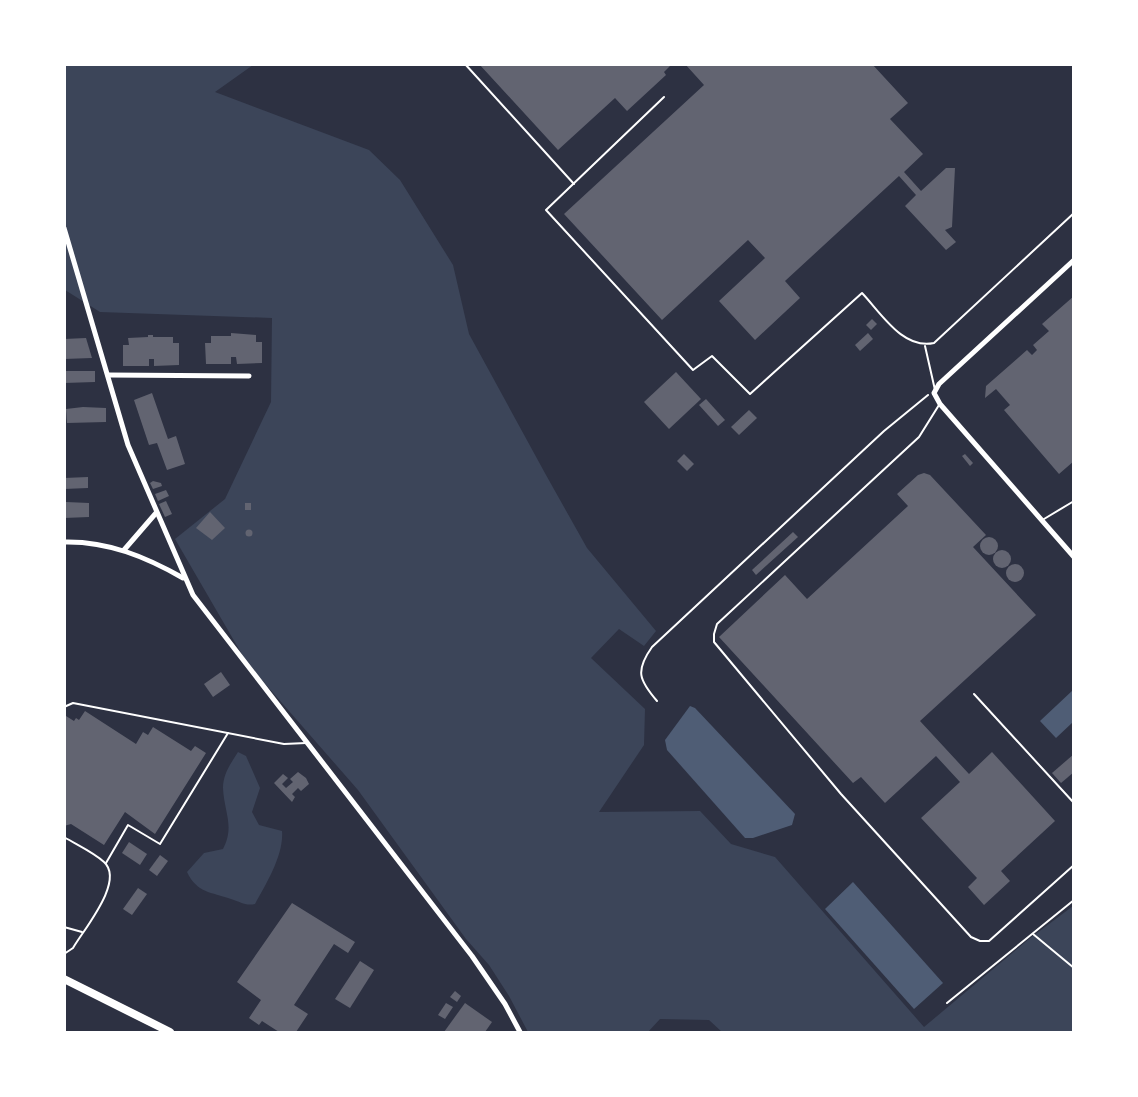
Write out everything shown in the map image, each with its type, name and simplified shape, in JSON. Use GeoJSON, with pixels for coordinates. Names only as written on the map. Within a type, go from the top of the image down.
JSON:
{"type":"FeatureCollection","features":[{"type":"Feature","properties":{"kind":"main road"},"geometry":{"type":"LineString","coordinates":[[64,979],[170,1032]]}},
{"type":"Feature","properties":{"kind":"street"},"geometry":{"type":"LineString","coordinates":[[64,228],[128,445],[184,579],[196,601],[472,956],[505,1004],[520,1032]]}},
{"type":"Feature","properties":{"kind":"street"},"geometry":{"type":"LineString","coordinates":[[1074,260],[935,390],[940,404],[1074,557]]}},
{"type":"Feature","properties":{"kind":"street"},"geometry":{"type":"LineString","coordinates":[[108,375],[249,376]]}},
{"type":"Feature","properties":{"kind":"street"},"geometry":{"type":"LineString","coordinates":[[124,550],[156,513]]}},
{"type":"Feature","properties":{"kind":"street"},"geometry":{"type":"LineString","coordinates":[[64,542],[81,542],[124,550],[184,579]]}},
{"type":"Feature","properties":{"kind":"lane"},"geometry":{"type":"LineString","coordinates":[[465,64],[574,184]]}},
{"type":"Feature","properties":{"kind":"lane"},"geometry":{"type":"LineString","coordinates":[[664,97],[546,210],[693,370],[712,356],[750,394],[862,293],[904,338],[915,344],[934,343],[1074,213]]}},
{"type":"Feature","properties":{"kind":"lane"},"geometry":{"type":"LineString","coordinates":[[924,345],[935,390]]}},
{"type":"Feature","properties":{"kind":"lane"},"geometry":{"type":"LineString","coordinates":[[940,404],[919,436],[717,624],[714,642],[841,794],[971,937],[980,941],[989,941],[1074,865]]}},
{"type":"Feature","properties":{"kind":"lane"},"geometry":{"type":"LineString","coordinates":[[1041,521],[1074,501]]}},
{"type":"Feature","properties":{"kind":"lane"},"geometry":{"type":"LineString","coordinates":[[974,694],[1074,803]]}},
{"type":"Feature","properties":{"kind":"lane"},"geometry":{"type":"LineString","coordinates":[[64,706],[73,703],[284,744],[308,743]]}},
{"type":"Feature","properties":{"kind":"lane"},"geometry":{"type":"LineString","coordinates":[[105,863],[128,825],[160,844],[228,733]]}},
{"type":"Feature","properties":{"kind":"lane"},"geometry":{"type":"LineString","coordinates":[[64,837],[105,863],[111,873],[111,886],[82,932],[66,952]]}},
{"type":"Feature","properties":{"kind":"lane"},"geometry":{"type":"LineString","coordinates":[[64,927],[82,932]]}},
{"type":"Feature","properties":{"kind":"path"},"geometry":{"type":"LineString","coordinates":[[657,701],[642,684],[640,671],[644,658],[652,646],[884,431],[935,390]]}},
{"type":"Feature","properties":{"kind":"path"},"geometry":{"type":"LineString","coordinates":[[947,1003],[1074,900]]}},
{"type":"Feature","properties":{"kind":"path"},"geometry":{"type":"LineString","coordinates":[[1033,934],[1074,969]]}},
{"type":"Feature","properties":{"kind":"shaded area"},"geometry":{"type":"Polygon","coordinates":[[[64,65],[253,65],[215,92],[369,150],[400,180],[453,265],[469,334],[587,548],[656,631],[644,646],[619,629],[591,658],[645,709],[644,745],[599,812],[700,811],[731,844],[775,857],[924,1027],[1029,939],[1073,906],[1073,1032],[722,1032],[709,1020],[660,1019],[648,1032],[528,1032],[489,965],[466,939],[358,790],[247,663],[175,539],[225,499],[271,402],[272,318],[100,312],[65,290],[64,65]]]}},
{"type":"Feature","properties":{"kind":"shaded area"},"geometry":{"type":"Polygon","coordinates":[[[1073,690],[1073,722],[1056,738],[1040,721],[1073,690]]]}},
{"type":"Feature","properties":{"kind":"shaded area"},"geometry":{"type":"Polygon","coordinates":[[[690,706],[695,708],[795,814],[792,825],[753,838],[745,838],[667,750],[665,740],[690,706]]]}},
{"type":"Feature","properties":{"kind":"shaded area"},"geometry":{"type":"Polygon","coordinates":[[[238,752],[246,756],[260,788],[252,812],[259,825],[282,831],[280,850],[273,869],[255,904],[243,903],[205,891],[195,884],[187,872],[204,853],[223,849],[229,826],[223,783],[238,752]]]}},
{"type":"Feature","properties":{"kind":"shaded area"},"geometry":{"type":"Polygon","coordinates":[[[853,882],[943,983],[914,1009],[825,909],[853,882]]]}},
{"type":"Feature","properties":{"kind":"building"},"geometry":{"type":"Polygon","coordinates":[[[479,64],[672,64],[664,72],[666,75],[627,111],[615,98],[558,150],[479,64]]]}},
{"type":"Feature","properties":{"kind":"building"},"geometry":{"type":"Polygon","coordinates":[[[685,64],[872,64],[908,103],[890,119],[923,154],[904,172],[921,191],[946,168],[955,168],[952,227],[945,230],[956,242],[946,250],[905,206],[916,195],[899,176],[785,281],[800,298],[755,340],[719,301],[765,258],[748,240],[662,320],[564,214],[704,85],[685,64]]]}},
{"type":"Feature","properties":{"kind":"building"},"geometry":{"type":"Polygon","coordinates":[[[1074,296],[1074,461],[1059,474],[1004,410],[1010,405],[996,389],[985,398],[986,386],[1027,350],[1032,355],[1037,350],[1033,345],[1049,331],[1042,324],[1074,296]]]}},
{"type":"Feature","properties":{"kind":"building"},"geometry":{"type":"Polygon","coordinates":[[[872,319],[877,324],[871,330],[866,325],[872,319]]]}},
{"type":"Feature","properties":{"kind":"building"},"geometry":{"type":"Polygon","coordinates":[[[231,333],[256,335],[256,342],[262,342],[262,363],[237,364],[236,357],[231,357],[231,364],[206,364],[205,343],[211,343],[211,336],[231,336],[231,333]]]}},
{"type":"Feature","properties":{"kind":"building"},"geometry":{"type":"Polygon","coordinates":[[[868,333],[873,339],[860,351],[855,345],[868,333]]]}},
{"type":"Feature","properties":{"kind":"building"},"geometry":{"type":"Polygon","coordinates":[[[148,335],[173,337],[173,343],[179,343],[179,365],[154,366],[154,359],[149,359],[149,366],[123,366],[123,345],[129,345],[128,338],[148,337],[148,335]]]}},
{"type":"Feature","properties":{"kind":"building"},"geometry":{"type":"Polygon","coordinates":[[[86,338],[92,358],[64,359],[64,339],[86,338]]]}},
{"type":"Feature","properties":{"kind":"building"},"geometry":{"type":"Polygon","coordinates":[[[64,371],[95,371],[95,382],[64,383],[64,371]]]}},
{"type":"Feature","properties":{"kind":"building"},"geometry":{"type":"Polygon","coordinates":[[[676,372],[701,399],[669,429],[644,402],[676,372]]]}},
{"type":"Feature","properties":{"kind":"building"},"geometry":{"type":"Polygon","coordinates":[[[152,393],[168,439],[176,436],[185,464],[167,470],[157,443],[149,445],[134,400],[152,393]]]}},
{"type":"Feature","properties":{"kind":"building"},"geometry":{"type":"Polygon","coordinates":[[[706,399],[725,420],[718,426],[699,405],[706,399]]]}},
{"type":"Feature","properties":{"kind":"building"},"geometry":{"type":"Polygon","coordinates":[[[106,408],[106,422],[67,423],[66,409],[106,408]]]}},
{"type":"Feature","properties":{"kind":"building"},"geometry":{"type":"Polygon","coordinates":[[[749,410],[757,418],[739,435],[731,427],[749,410]]]}},
{"type":"Feature","properties":{"kind":"building"},"geometry":{"type":"Polygon","coordinates":[[[684,454],[694,464],[687,471],[677,461],[684,454]]]}},
{"type":"Feature","properties":{"kind":"building"},"geometry":{"type":"Polygon","coordinates":[[[965,454],[973,463],[970,466],[962,456],[965,454]]]}},
{"type":"Feature","properties":{"kind":"building"},"geometry":{"type":"Polygon","coordinates":[[[924,473],[930,475],[986,535],[973,547],[1036,615],[920,721],[969,774],[992,752],[1055,821],[1001,871],[1010,881],[984,905],[968,887],[977,878],[921,818],[960,782],[936,756],[885,803],[861,777],[853,783],[719,637],[785,575],[807,599],[908,506],[897,494],[918,475],[924,473]]]}},
{"type":"Feature","properties":{"kind":"building"},"geometry":{"type":"Polygon","coordinates":[[[88,477],[88,488],[64,489],[64,478],[88,477]]]}},
{"type":"Feature","properties":{"kind":"building"},"geometry":{"type":"Polygon","coordinates":[[[153,481],[161,483],[162,486],[153,489],[150,483],[153,481]]]}},
{"type":"Feature","properties":{"kind":"building"},"geometry":{"type":"Polygon","coordinates":[[[166,490],[169,496],[158,501],[155,494],[166,490]]]}},
{"type":"Feature","properties":{"kind":"building"},"geometry":{"type":"Polygon","coordinates":[[[166,501],[172,514],[165,517],[159,504],[166,501]]]}},
{"type":"Feature","properties":{"kind":"building"},"geometry":{"type":"Polygon","coordinates":[[[66,502],[89,503],[89,517],[64,518],[66,502]]]}},
{"type":"Feature","properties":{"kind":"building"},"geometry":{"type":"Polygon","coordinates":[[[245,503],[251,503],[251,510],[245,510],[245,503]]]}},
{"type":"Feature","properties":{"kind":"building"},"geometry":{"type":"Polygon","coordinates":[[[210,512],[225,528],[212,540],[196,528],[210,512]]]}},
{"type":"Feature","properties":{"kind":"building"},"geometry":{"type":"Polygon","coordinates":[[[249,529],[253,533],[249,537],[245,533],[249,529]]]}},
{"type":"Feature","properties":{"kind":"building"},"geometry":{"type":"Polygon","coordinates":[[[793,532],[798,537],[756,575],[752,570],[793,532]]]}},
{"type":"Feature","properties":{"kind":"building"},"geometry":{"type":"Polygon","coordinates":[[[989,537],[995,540],[998,546],[995,552],[989,555],[983,552],[980,546],[983,540],[989,537]]]}},
{"type":"Feature","properties":{"kind":"building"},"geometry":{"type":"Polygon","coordinates":[[[1002,550],[1008,553],[1011,559],[1008,565],[1002,568],[996,565],[993,559],[996,553],[1002,550]]]}},
{"type":"Feature","properties":{"kind":"building"},"geometry":{"type":"Polygon","coordinates":[[[1015,564],[1021,567],[1024,573],[1021,579],[1015,582],[1009,579],[1006,573],[1009,567],[1015,564]]]}},
{"type":"Feature","properties":{"kind":"building"},"geometry":{"type":"Polygon","coordinates":[[[221,672],[230,685],[213,697],[204,684],[221,672]]]}},
{"type":"Feature","properties":{"kind":"building"},"geometry":{"type":"Polygon","coordinates":[[[85,711],[136,744],[143,732],[148,735],[153,727],[191,751],[195,746],[206,753],[155,834],[125,812],[104,845],[71,824],[64,826],[64,718],[66,716],[74,721],[76,718],[79,720],[85,711]]]}},
{"type":"Feature","properties":{"kind":"building"},"geometry":{"type":"Polygon","coordinates":[[[1074,754],[1074,772],[1061,783],[1052,773],[1074,754]]]}},
{"type":"Feature","properties":{"kind":"building"},"geometry":{"type":"Polygon","coordinates":[[[298,772],[306,778],[309,784],[301,791],[298,788],[292,794],[295,797],[292,802],[274,783],[283,774],[288,778],[282,784],[286,788],[293,782],[290,779],[298,772]]]}},
{"type":"Feature","properties":{"kind":"building"},"geometry":{"type":"Polygon","coordinates":[[[129,842],[147,854],[140,865],[122,853],[129,842]]]}},
{"type":"Feature","properties":{"kind":"building"},"geometry":{"type":"Polygon","coordinates":[[[160,855],[168,861],[157,876],[149,870],[160,855]]]}},
{"type":"Feature","properties":{"kind":"building"},"geometry":{"type":"Polygon","coordinates":[[[138,888],[147,894],[132,915],[123,909],[138,888]]]}},
{"type":"Feature","properties":{"kind":"building"},"geometry":{"type":"Polygon","coordinates":[[[292,903],[355,942],[348,953],[334,944],[294,1005],[308,1014],[296,1032],[279,1032],[262,1021],[259,1025],[249,1018],[261,1000],[237,982],[292,903]]]}},
{"type":"Feature","properties":{"kind":"building"},"geometry":{"type":"Polygon","coordinates":[[[360,961],[374,970],[350,1008],[335,999],[360,961]]]}},
{"type":"Feature","properties":{"kind":"building"},"geometry":{"type":"Polygon","coordinates":[[[455,991],[461,996],[457,1002],[450,997],[455,991]]]}},
{"type":"Feature","properties":{"kind":"building"},"geometry":{"type":"Polygon","coordinates":[[[446,1003],[453,1007],[445,1019],[438,1015],[446,1003]]]}},
{"type":"Feature","properties":{"kind":"building"},"geometry":{"type":"Polygon","coordinates":[[[465,1003],[492,1022],[485,1032],[444,1032],[465,1003]]]}}]}
